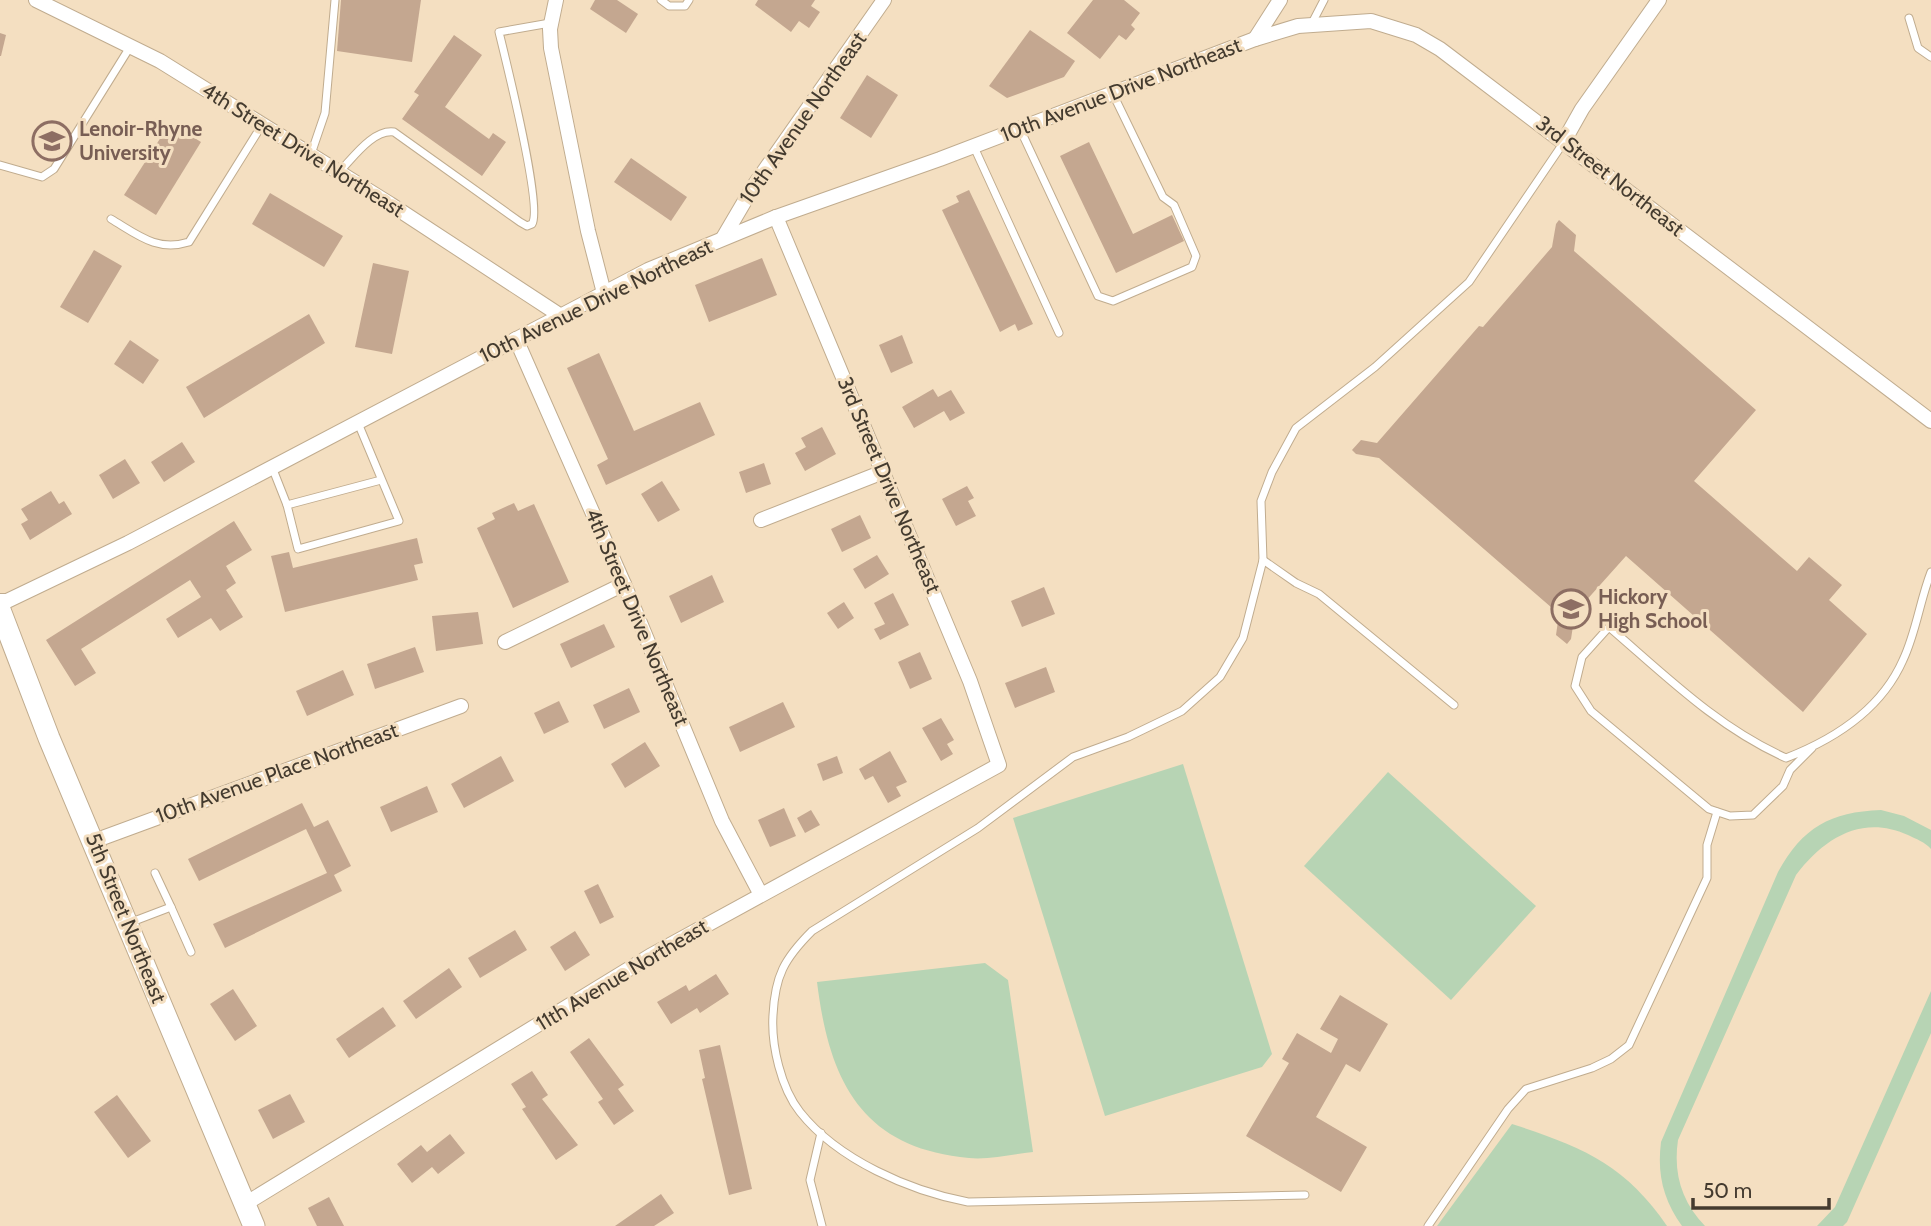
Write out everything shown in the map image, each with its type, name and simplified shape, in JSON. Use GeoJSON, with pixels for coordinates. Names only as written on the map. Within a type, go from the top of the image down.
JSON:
{"type":"FeatureCollection","features":[{"type":"Feature","properties":{"kind":"street","name":"4th Street Drive Northeast"},"geometry":{"type":"LineString","coordinates":[[36,0],[130,46],[263,125],[561,316]]}},
{"type":"Feature","properties":{"kind":"street"},"geometry":{"type":"LineString","coordinates":[[556,0],[551,23],[551,48],[588,231],[604,293]]}},
{"type":"Feature","properties":{"kind":"street","name":"10th Avenue Northeast"},"geometry":{"type":"LineString","coordinates":[[723,238],[753,187],[884,0]]}},
{"type":"Feature","properties":{"kind":"street"},"geometry":{"type":"LineString","coordinates":[[1255,38],[1280,0]]}},
{"type":"Feature","properties":{"kind":"street"},"geometry":{"type":"LineString","coordinates":[[1564,141],[1582,109],[1659,0]]}},
{"type":"Feature","properties":{"kind":"street","name":"3rd Street Northeast"},"geometry":{"type":"LineString","coordinates":[[1255,38],[1312,23],[1362,20],[1416,35],[1474,73],[1782,311],[1931,421]]}},
{"type":"Feature","properties":{"kind":"street","name":"10th Avenue Drive Northeast"},"geometry":{"type":"LineString","coordinates":[[0,601],[7,601],[128,543],[604,293],[723,238],[1113,94],[1255,38]]}},
{"type":"Feature","properties":{"kind":"street","name":"3rd Street Drive Northeast"},"geometry":{"type":"LineString","coordinates":[[776,217],[970,681],[996,756]]}},
{"type":"Feature","properties":{"kind":"street","name":"4th Street Drive Northeast"},"geometry":{"type":"LineString","coordinates":[[516,339],[624,584],[722,821],[760,893]]}},
{"type":"Feature","properties":{"kind":"street"},"geometry":{"type":"LineString","coordinates":[[761,520],[883,472]]}},
{"type":"Feature","properties":{"kind":"street"},"geometry":{"type":"LineString","coordinates":[[505,642],[624,584]]}},
{"type":"Feature","properties":{"kind":"street","name":"5th Street Northeast"},"geometry":{"type":"LineString","coordinates":[[0,610],[49,738],[254,1226]]}},
{"type":"Feature","properties":{"kind":"street","name":"10th Avenue Place Northeast"},"geometry":{"type":"LineString","coordinates":[[94,841],[461,706]]}},
{"type":"Feature","properties":{"kind":"street","name":"11th Avenue Northeast"},"geometry":{"type":"LineString","coordinates":[[245,1204],[650,956],[760,893],[826,861],[999,765],[996,756]]}},
{"type":"Feature","properties":{"kind":"lane"},"geometry":{"type":"LineString","coordinates":[[311,155],[325,113],[335,0]]}},
{"type":"Feature","properties":{"kind":"lane"},"geometry":{"type":"LineString","coordinates":[[662,0],[669,6],[685,6],[689,0]]}},
{"type":"Feature","properties":{"kind":"lane"},"geometry":{"type":"LineString","coordinates":[[1312,23],[1324,0]]}},
{"type":"Feature","properties":{"kind":"lane"},"geometry":{"type":"LineString","coordinates":[[1909,18],[1918,48],[1931,57]]}},
{"type":"Feature","properties":{"kind":"lane"},"geometry":{"type":"LineString","coordinates":[[340,172],[377,135],[385,131],[394,132],[520,222],[527,226],[532,224],[535,209],[530,170],[499,32],[551,23]]}},
{"type":"Feature","properties":{"kind":"lane"},"geometry":{"type":"LineString","coordinates":[[0,165],[42,177],[54,169],[130,46]]}},
{"type":"Feature","properties":{"kind":"lane"},"geometry":{"type":"LineString","coordinates":[[1020,128],[1098,296],[1113,301],[1192,267],[1196,256],[1174,205],[1163,197],[1113,94]]}},
{"type":"Feature","properties":{"kind":"lane"},"geometry":{"type":"LineString","coordinates":[[111,219],[147,241],[171,247],[188,242],[263,125]]}},
{"type":"Feature","properties":{"kind":"lane"},"geometry":{"type":"LineString","coordinates":[[1305,1195],[968,1202],[931,1195],[893,1179],[821,1133],[799,1111],[782,1073],[772,1033],[777,977],[792,951],[812,931],[978,828],[1073,757],[1128,737],[1182,711],[1220,677],[1242,638],[1263,560],[1261,500],[1272,472],[1296,428],[1375,367],[1469,282],[1564,141]]}},
{"type":"Feature","properties":{"kind":"lane"},"geometry":{"type":"LineString","coordinates":[[974,146],[1059,333]]}},
{"type":"Feature","properties":{"kind":"lane"},"geometry":{"type":"LineString","coordinates":[[272,467],[288,505],[298,549],[399,521],[357,422]]}},
{"type":"Feature","properties":{"kind":"lane"},"geometry":{"type":"LineString","coordinates":[[288,505],[382,480]]}},
{"type":"Feature","properties":{"kind":"lane"},"geometry":{"type":"LineString","coordinates":[[1263,560],[1296,583],[1318,594],[1454,705]]}},
{"type":"Feature","properties":{"kind":"lane"},"geometry":{"type":"LineString","coordinates":[[1812,748],[1790,770],[1783,786],[1753,815],[1730,816],[1709,809],[1591,711],[1575,686],[1582,657],[1609,627],[1707,713],[1752,743],[1786,758],[1812,748],[1851,726],[1879,697],[1903,660],[1931,572]]}},
{"type":"Feature","properties":{"kind":"lane"},"geometry":{"type":"LineString","coordinates":[[1428,1226],[1508,1109],[1526,1089],[1592,1068],[1611,1059],[1629,1045],[1707,878],[1707,845],[1717,812]]}},
{"type":"Feature","properties":{"kind":"lane"},"geometry":{"type":"LineString","coordinates":[[155,873],[191,952]]}},
{"type":"Feature","properties":{"kind":"lane"},"geometry":{"type":"LineString","coordinates":[[128,923],[171,907]]}},
{"type":"Feature","properties":{"kind":"lane"},"geometry":{"type":"LineString","coordinates":[[821,1133],[810,1180],[822,1226]]}},
{"type":"Feature","properties":{"kind":"green space"},"geometry":{"type":"Polygon","coordinates":[[[1183,764],[1272,1054],[1262,1067],[1105,1116],[1013,818],[1183,764]]]}},
{"type":"Feature","properties":{"kind":"green space"},"geometry":{"type":"Polygon","coordinates":[[[1388,772],[1536,906],[1451,1000],[1304,866],[1388,772]]]}},
{"type":"Feature","properties":{"kind":"green space"},"geometry":{"type":"Polygon","coordinates":[[[1881,810],[1904,816],[1931,830],[1931,849],[1917,839],[1891,829],[1860,829],[1845,833],[1819,850],[1796,875],[1678,1140],[1677,1164],[1681,1187],[1690,1207],[1705,1226],[1682,1226],[1670,1206],[1663,1186],[1661,1142],[1778,872],[1797,844],[1820,825],[1847,814],[1881,810]]]}},
{"type":"Feature","properties":{"kind":"green space"},"geometry":{"type":"Polygon","coordinates":[[[985,963],[1008,980],[1033,1152],[993,1158],[969,1158],[932,1152],[901,1140],[876,1123],[857,1103],[842,1078],[830,1049],[817,982],[985,963]]]}},
{"type":"Feature","properties":{"kind":"green space"},"geometry":{"type":"Polygon","coordinates":[[[1931,991],[1931,1033],[1847,1222],[1843,1226],[1817,1226],[1835,1207],[1931,991]]]}},
{"type":"Feature","properties":{"kind":"green space"},"geometry":{"type":"Polygon","coordinates":[[[1512,1124],[1559,1140],[1599,1160],[1635,1187],[1667,1226],[1437,1226],[1512,1124]]]}},
{"type":"Feature","properties":{"kind":"building"},"geometry":{"type":"Polygon","coordinates":[[[341,0],[421,0],[412,62],[337,51],[341,0]]]}},
{"type":"Feature","properties":{"kind":"building"},"geometry":{"type":"Polygon","coordinates":[[[595,0],[617,0],[638,14],[626,33],[590,9],[595,0]]]}},
{"type":"Feature","properties":{"kind":"building"},"geometry":{"type":"Polygon","coordinates":[[[758,0],[815,0],[811,6],[820,12],[809,28],[799,21],[791,32],[755,5],[758,0]]]}},
{"type":"Feature","properties":{"kind":"building"},"geometry":{"type":"Polygon","coordinates":[[[1093,0],[1124,0],[1140,13],[1131,25],[1135,29],[1126,40],[1119,35],[1100,59],[1067,33],[1093,0]]]}},
{"type":"Feature","properties":{"kind":"building"},"geometry":{"type":"Polygon","coordinates":[[[1030,30],[1075,61],[1064,77],[1007,98],[989,86],[1030,30]]]}},
{"type":"Feature","properties":{"kind":"building"},"geometry":{"type":"Polygon","coordinates":[[[0,33],[6,35],[1,56],[0,56],[0,33]]]}},
{"type":"Feature","properties":{"kind":"building"},"geometry":{"type":"Polygon","coordinates":[[[454,35],[482,55],[445,107],[489,139],[493,133],[506,142],[482,176],[402,119],[419,95],[414,92],[454,35]]]}},
{"type":"Feature","properties":{"kind":"building"},"geometry":{"type":"Polygon","coordinates":[[[867,75],[898,95],[871,138],[840,118],[867,75]]]}},
{"type":"Feature","properties":{"kind":"building"},"geometry":{"type":"Polygon","coordinates":[[[170,123],[201,142],[156,215],[124,195],[170,123]]]}},
{"type":"Feature","properties":{"kind":"building"},"geometry":{"type":"Polygon","coordinates":[[[1089,142],[1133,234],[1172,215],[1184,241],[1116,273],[1060,156],[1089,142]]]}},
{"type":"Feature","properties":{"kind":"building"},"geometry":{"type":"Polygon","coordinates":[[[631,158],[687,197],[671,221],[614,182],[631,158]]]}},
{"type":"Feature","properties":{"kind":"building"},"geometry":{"type":"Polygon","coordinates":[[[969,190],[1033,324],[1018,331],[1015,324],[1000,332],[942,210],[959,202],[956,196],[969,190]]]}},
{"type":"Feature","properties":{"kind":"building"},"geometry":{"type":"Polygon","coordinates":[[[270,193],[343,236],[324,267],[252,224],[270,193]]]}},
{"type":"Feature","properties":{"kind":"building"},"geometry":{"type":"Polygon","coordinates":[[[1559,220],[1576,235],[1574,251],[1756,410],[1694,481],[1797,571],[1809,557],[1842,585],[1829,600],[1867,634],[1803,712],[1626,556],[1575,613],[1571,639],[1567,644],[1556,635],[1559,614],[1379,458],[1356,454],[1352,450],[1361,440],[1377,443],[1479,326],[1483,327],[1552,247],[1559,220]]]}},
{"type":"Feature","properties":{"kind":"building"},"geometry":{"type":"Polygon","coordinates":[[[94,250],[122,266],[88,323],[60,307],[94,250]]]}},
{"type":"Feature","properties":{"kind":"building"},"geometry":{"type":"Polygon","coordinates":[[[762,258],[777,295],[709,322],[695,285],[762,258]]]}},
{"type":"Feature","properties":{"kind":"building"},"geometry":{"type":"Polygon","coordinates":[[[373,263],[409,271],[392,354],[355,347],[373,263]]]}},
{"type":"Feature","properties":{"kind":"building"},"geometry":{"type":"Polygon","coordinates":[[[309,314],[325,343],[204,418],[186,387],[309,314]]]}},
{"type":"Feature","properties":{"kind":"building"},"geometry":{"type":"Polygon","coordinates":[[[902,335],[913,363],[891,373],[879,345],[902,335]]]}},
{"type":"Feature","properties":{"kind":"building"},"geometry":{"type":"Polygon","coordinates":[[[130,340],[159,360],[143,384],[114,364],[130,340]]]}},
{"type":"Feature","properties":{"kind":"building"},"geometry":{"type":"Polygon","coordinates":[[[599,353],[634,431],[700,402],[715,435],[606,485],[597,465],[608,459],[567,368],[599,353]]]}},
{"type":"Feature","properties":{"kind":"building"},"geometry":{"type":"Polygon","coordinates":[[[933,389],[938,397],[951,390],[965,413],[950,421],[944,411],[914,428],[902,407],[933,389]]]}},
{"type":"Feature","properties":{"kind":"building"},"geometry":{"type":"Polygon","coordinates":[[[822,427],[836,454],[805,471],[795,453],[806,447],[801,438],[822,427]]]}},
{"type":"Feature","properties":{"kind":"building"},"geometry":{"type":"Polygon","coordinates":[[[182,442],[195,462],[164,482],[151,462],[182,442]]]}},
{"type":"Feature","properties":{"kind":"building"},"geometry":{"type":"Polygon","coordinates":[[[125,459],[140,483],[113,499],[99,475],[125,459]]]}},
{"type":"Feature","properties":{"kind":"building"},"geometry":{"type":"Polygon","coordinates":[[[764,463],[771,484],[746,493],[739,472],[764,463]]]}},
{"type":"Feature","properties":{"kind":"building"},"geometry":{"type":"Polygon","coordinates":[[[662,481],[680,510],[658,522],[641,494],[662,481]]]}},
{"type":"Feature","properties":{"kind":"building"},"geometry":{"type":"Polygon","coordinates":[[[967,486],[974,498],[968,501],[976,516],[956,526],[942,499],[967,486]]]}},
{"type":"Feature","properties":{"kind":"building"},"geometry":{"type":"Polygon","coordinates":[[[51,491],[59,504],[64,501],[72,514],[30,540],[21,524],[28,520],[21,509],[51,491]]]}},
{"type":"Feature","properties":{"kind":"building"},"geometry":{"type":"Polygon","coordinates":[[[514,503],[518,511],[534,504],[569,582],[513,608],[477,528],[495,519],[492,513],[514,503]]]}},
{"type":"Feature","properties":{"kind":"building"},"geometry":{"type":"Polygon","coordinates":[[[860,515],[871,538],[842,552],[831,529],[860,515]]]}},
{"type":"Feature","properties":{"kind":"building"},"geometry":{"type":"Polygon","coordinates":[[[234,521],[252,550],[226,566],[236,583],[226,590],[243,617],[220,631],[211,618],[178,638],[166,619],[201,597],[190,580],[81,649],[96,673],[75,686],[46,640],[234,521]]]}},
{"type":"Feature","properties":{"kind":"building"},"geometry":{"type":"Polygon","coordinates":[[[417,538],[423,563],[414,565],[418,580],[285,612],[271,556],[289,552],[293,568],[417,538]]]}},
{"type":"Feature","properties":{"kind":"building"},"geometry":{"type":"Polygon","coordinates":[[[877,555],[889,574],[865,589],[853,569],[877,555]]]}},
{"type":"Feature","properties":{"kind":"building"},"geometry":{"type":"Polygon","coordinates":[[[712,575],[724,602],[681,623],[669,596],[712,575]]]}},
{"type":"Feature","properties":{"kind":"building"},"geometry":{"type":"Polygon","coordinates":[[[1044,587],[1055,614],[1022,627],[1011,601],[1044,587]]]}},
{"type":"Feature","properties":{"kind":"building"},"geometry":{"type":"Polygon","coordinates":[[[893,593],[909,625],[880,640],[874,629],[885,624],[874,603],[893,593]]]}},
{"type":"Feature","properties":{"kind":"building"},"geometry":{"type":"Polygon","coordinates":[[[844,602],[854,618],[838,629],[827,613],[844,602]]]}},
{"type":"Feature","properties":{"kind":"building"},"geometry":{"type":"Polygon","coordinates":[[[478,612],[483,644],[436,651],[432,616],[478,612]]]}},
{"type":"Feature","properties":{"kind":"building"},"geometry":{"type":"Polygon","coordinates":[[[604,624],[615,647],[571,668],[560,644],[604,624]]]}},
{"type":"Feature","properties":{"kind":"building"},"geometry":{"type":"Polygon","coordinates":[[[415,647],[424,672],[375,689],[367,664],[415,647]]]}},
{"type":"Feature","properties":{"kind":"building"},"geometry":{"type":"Polygon","coordinates":[[[920,652],[932,679],[910,689],[898,662],[920,652]]]}},
{"type":"Feature","properties":{"kind":"building"},"geometry":{"type":"Polygon","coordinates":[[[1046,667],[1055,692],[1015,708],[1005,683],[1046,667]]]}},
{"type":"Feature","properties":{"kind":"building"},"geometry":{"type":"Polygon","coordinates":[[[343,670],[354,695],[307,716],[296,691],[343,670]]]}},
{"type":"Feature","properties":{"kind":"building"},"geometry":{"type":"Polygon","coordinates":[[[629,688],[640,712],[604,729],[593,705],[629,688]]]}},
{"type":"Feature","properties":{"kind":"building"},"geometry":{"type":"Polygon","coordinates":[[[559,701],[569,722],[544,734],[534,713],[559,701]]]}},
{"type":"Feature","properties":{"kind":"building"},"geometry":{"type":"Polygon","coordinates":[[[783,702],[795,727],[740,752],[729,727],[783,702]]]}},
{"type":"Feature","properties":{"kind":"building"},"geometry":{"type":"Polygon","coordinates":[[[941,718],[954,740],[947,744],[953,754],[941,761],[922,728],[941,718]]]}},
{"type":"Feature","properties":{"kind":"building"},"geometry":{"type":"Polygon","coordinates":[[[645,742],[660,766],[625,788],[611,764],[645,742]]]}},
{"type":"Feature","properties":{"kind":"building"},"geometry":{"type":"Polygon","coordinates":[[[890,751],[907,782],[896,787],[901,796],[888,803],[873,776],[865,780],[859,769],[890,751]]]}},
{"type":"Feature","properties":{"kind":"building"},"geometry":{"type":"Polygon","coordinates":[[[501,756],[514,781],[464,808],[451,784],[501,756]]]}},
{"type":"Feature","properties":{"kind":"building"},"geometry":{"type":"Polygon","coordinates":[[[837,756],[843,773],[823,781],[817,764],[837,756]]]}},
{"type":"Feature","properties":{"kind":"building"},"geometry":{"type":"Polygon","coordinates":[[[427,786],[438,812],[391,832],[380,807],[427,786]]]}},
{"type":"Feature","properties":{"kind":"building"},"geometry":{"type":"Polygon","coordinates":[[[302,803],[314,827],[328,820],[351,866],[334,875],[342,891],[225,948],[213,924],[327,873],[306,829],[199,881],[188,859],[302,803]]]}},
{"type":"Feature","properties":{"kind":"building"},"geometry":{"type":"Polygon","coordinates":[[[784,808],[796,836],[770,847],[758,820],[784,808]]]}},
{"type":"Feature","properties":{"kind":"building"},"geometry":{"type":"Polygon","coordinates":[[[811,810],[820,825],[805,833],[797,818],[811,810]]]}},
{"type":"Feature","properties":{"kind":"building"},"geometry":{"type":"Polygon","coordinates":[[[598,884],[614,917],[600,924],[584,891],[598,884]]]}},
{"type":"Feature","properties":{"kind":"building"},"geometry":{"type":"Polygon","coordinates":[[[515,930],[527,950],[480,978],[468,958],[515,930]]]}},
{"type":"Feature","properties":{"kind":"building"},"geometry":{"type":"Polygon","coordinates":[[[575,931],[590,955],[565,971],[550,947],[575,931]]]}},
{"type":"Feature","properties":{"kind":"building"},"geometry":{"type":"Polygon","coordinates":[[[449,968],[462,987],[416,1019],[403,1001],[449,968]]]}},
{"type":"Feature","properties":{"kind":"building"},"geometry":{"type":"Polygon","coordinates":[[[716,974],[729,994],[700,1013],[697,1008],[671,1024],[657,1002],[686,985],[689,991],[716,974]]]}},
{"type":"Feature","properties":{"kind":"building"},"geometry":{"type":"Polygon","coordinates":[[[233,989],[257,1026],[235,1041],[210,1004],[233,989]]]}},
{"type":"Feature","properties":{"kind":"building"},"geometry":{"type":"Polygon","coordinates":[[[1340,995],[1388,1024],[1360,1072],[1346,1064],[1316,1117],[1367,1147],[1341,1192],[1246,1136],[1289,1063],[1282,1059],[1297,1033],[1331,1053],[1338,1039],[1320,1029],[1340,995]]]}},
{"type":"Feature","properties":{"kind":"building"},"geometry":{"type":"Polygon","coordinates":[[[383,1007],[396,1026],[349,1058],[336,1039],[383,1007]]]}},
{"type":"Feature","properties":{"kind":"building"},"geometry":{"type":"Polygon","coordinates":[[[589,1038],[624,1085],[618,1089],[634,1111],[614,1125],[598,1102],[603,1099],[570,1052],[589,1038]]]}},
{"type":"Feature","properties":{"kind":"building"},"geometry":{"type":"Polygon","coordinates":[[[720,1045],[752,1189],[729,1195],[702,1079],[705,1078],[699,1050],[720,1045]]]}},
{"type":"Feature","properties":{"kind":"building"},"geometry":{"type":"Polygon","coordinates":[[[532,1071],[548,1095],[542,1099],[578,1145],[556,1160],[522,1109],[526,1107],[511,1084],[532,1071]]]}},
{"type":"Feature","properties":{"kind":"building"},"geometry":{"type":"Polygon","coordinates":[[[290,1094],[305,1122],[273,1139],[258,1110],[290,1094]]]}},
{"type":"Feature","properties":{"kind":"building"},"geometry":{"type":"Polygon","coordinates":[[[117,1095],[151,1141],[128,1158],[94,1112],[117,1095]]]}},
{"type":"Feature","properties":{"kind":"building"},"geometry":{"type":"Polygon","coordinates":[[[450,1134],[465,1153],[438,1174],[432,1167],[412,1183],[397,1164],[421,1145],[427,1152],[450,1134]]]}},
{"type":"Feature","properties":{"kind":"building"},"geometry":{"type":"Polygon","coordinates":[[[661,1194],[674,1213],[654,1226],[615,1226],[661,1194]]]}},
{"type":"Feature","properties":{"kind":"building"},"geometry":{"type":"Polygon","coordinates":[[[329,1197],[344,1226],[317,1226],[308,1208],[329,1197]]]}},
{"type":"Feature","properties":{"kind":"place","name":"Lenoir-Rhyne University"},"geometry":{"type":"Point","coordinates":[52,141]}},
{"type":"Feature","properties":{"kind":"place","name":"Hickory High School"},"geometry":{"type":"Point","coordinates":[1571,609]}}]}
